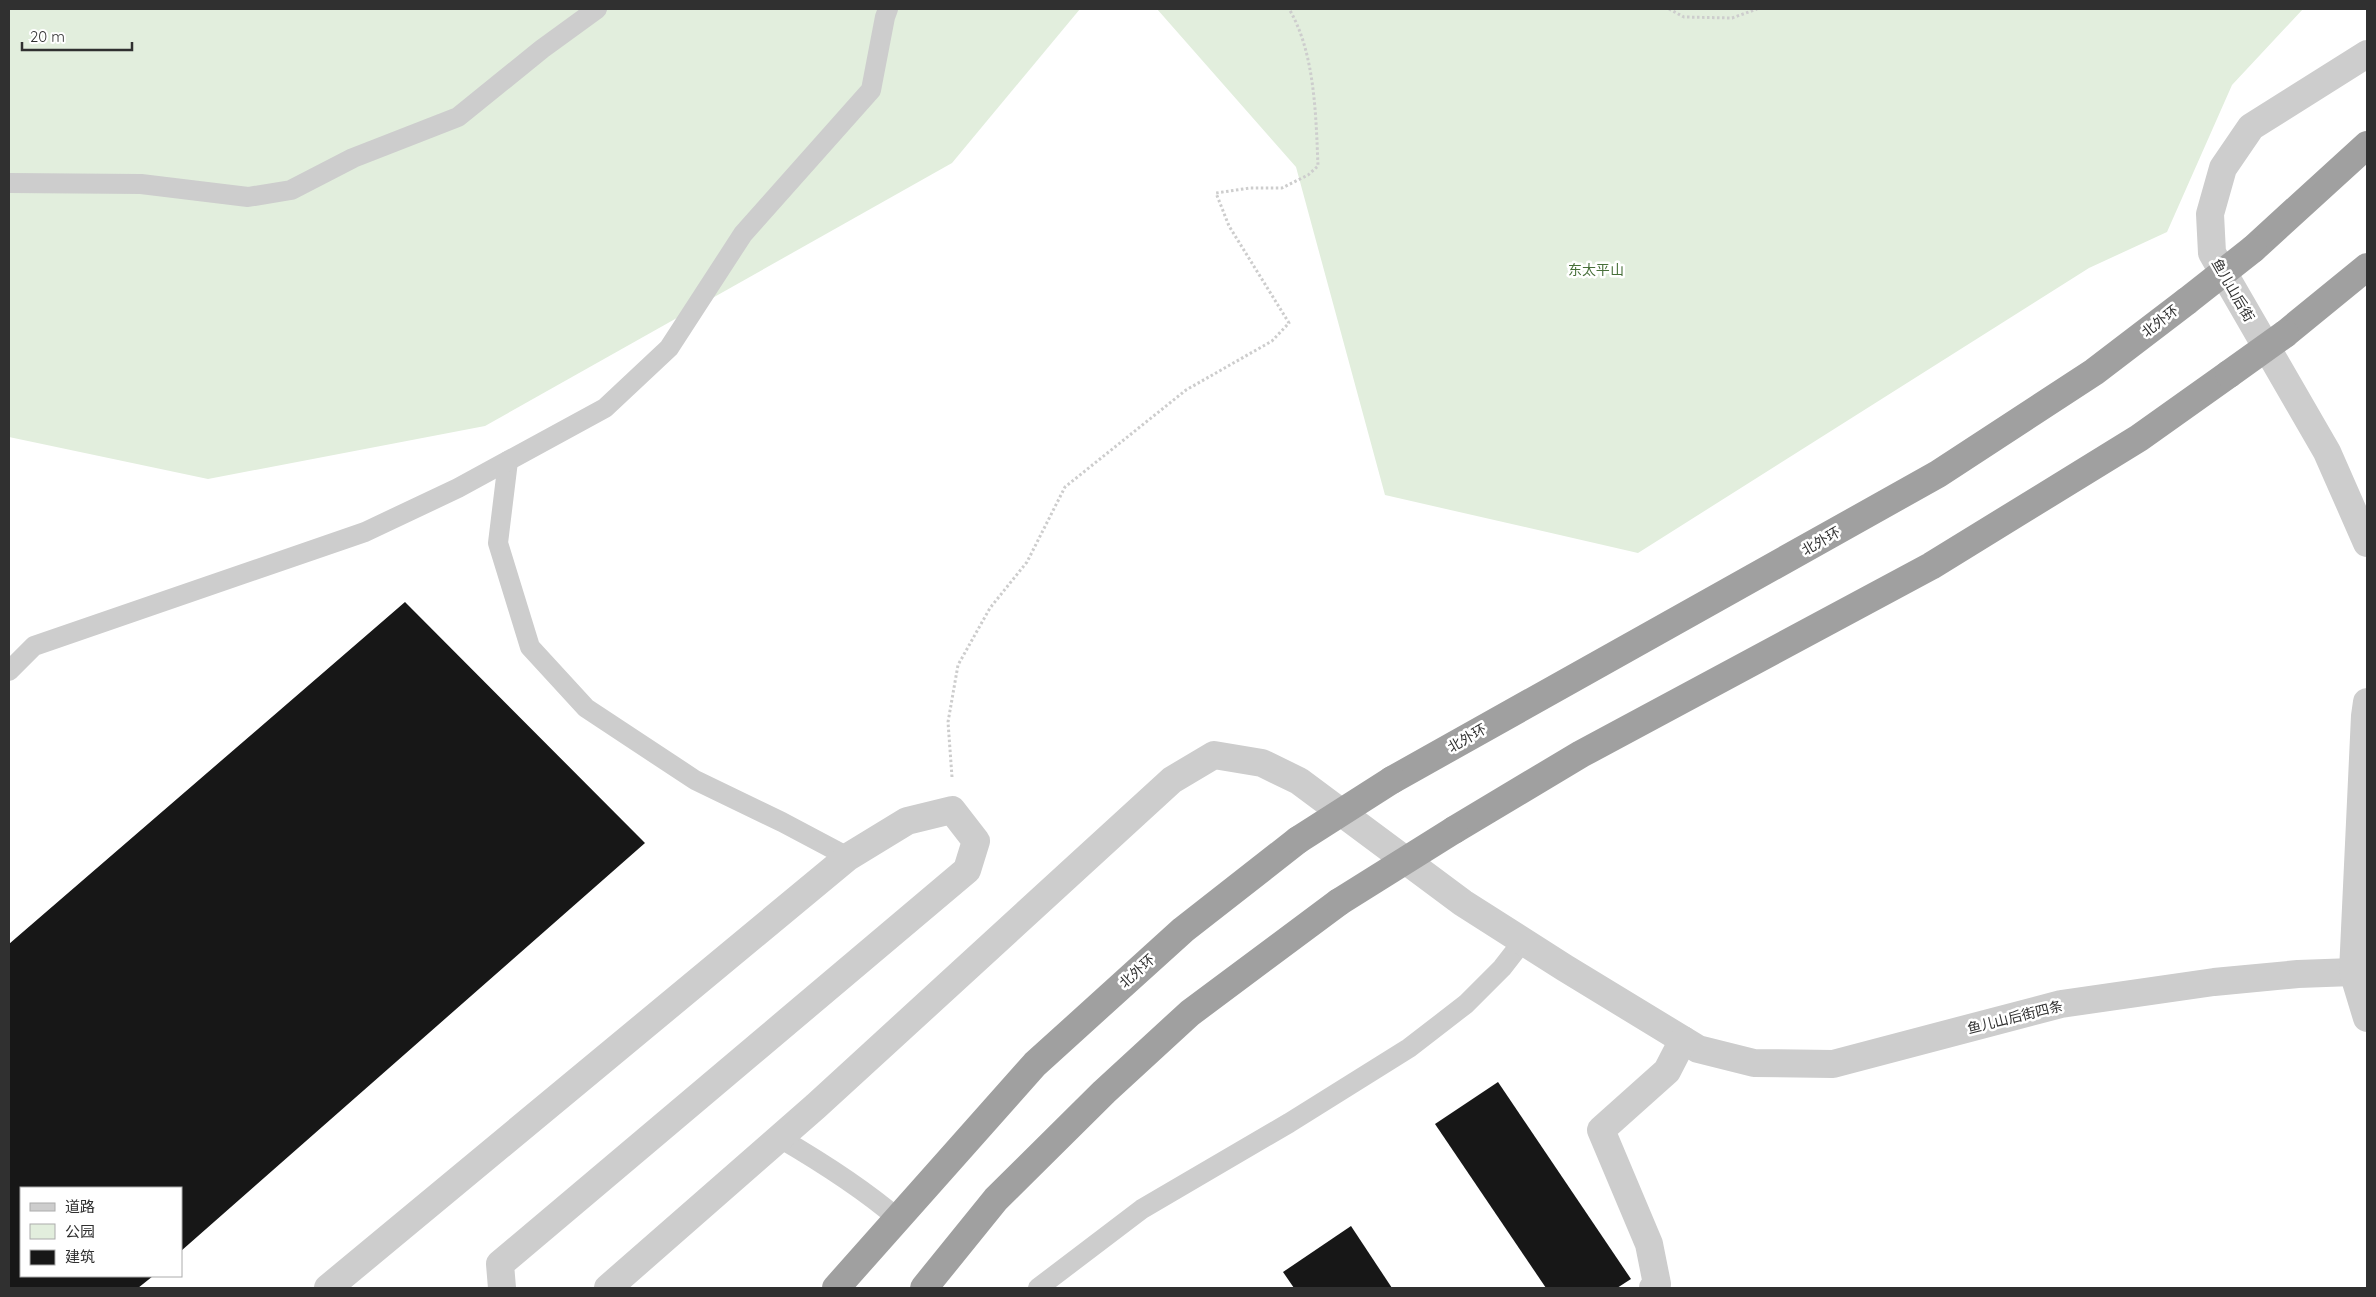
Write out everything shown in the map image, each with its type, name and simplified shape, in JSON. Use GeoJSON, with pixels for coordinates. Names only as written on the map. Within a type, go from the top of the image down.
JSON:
{"type":"FeatureCollection","features":[{"type":"Feature","properties":{"kind":"highway","name":"北外环"},"geometry":{"type":"LineString","coordinates":[[836,1288],[1035,1064],[1183,930],[1298,840],[1392,780],[1938,474],[2094,372],[2253,249],[2367,145]]}},
{"type":"Feature","properties":{"kind":"highway"},"geometry":{"type":"LineString","coordinates":[[924,1288],[996,1199],[1104,1092],[1190,1013],[1339,902],[1581,754],[1931,566],[2139,438],[2285,334],[2367,267]]}},
{"type":"Feature","properties":{"kind":"street","name":"鱼儿山后街"},"geometry":{"type":"LineString","coordinates":[[2367,54],[2251,126],[2223,168],[2210,214],[2212,253],[2327,452],[2367,543]]}},
{"type":"Feature","properties":{"kind":"street"},"geometry":{"type":"LineString","coordinates":[[2367,702],[2364,726],[2354,972],[2367,1018]]}},
{"type":"Feature","properties":{"kind":"street","name":"鱼儿山后街四条"},"geometry":{"type":"LineString","coordinates":[[608,1288],[780,1138],[1172,780],[1214,754],[1262,763],[1299,781],[1463,903],[1523,941],[1698,1049],[1754,1063],[1832,1064],[2061,1004],[2214,982],[2298,974],[2354,972]]}},
{"type":"Feature","properties":{"kind":"street"},"geometry":{"type":"LineString","coordinates":[[328,1288],[848,856],[907,821],[952,810],[976,841],[967,870],[500,1264],[502,1288]]}},
{"type":"Feature","properties":{"kind":"street"},"geometry":{"type":"LineString","coordinates":[[1653,1288],[1657,1284],[1649,1244],[1601,1130],[1667,1072],[1683,1040]]}},
{"type":"Feature","properties":{"kind":"lane"},"geometry":{"type":"LineString","coordinates":[[9,183],[141,184],[248,197],[291,190],[353,158],[458,117],[542,49],[597,9]]}},
{"type":"Feature","properties":{"kind":"lane"},"geometry":{"type":"LineString","coordinates":[[9,670],[34,646],[365,532],[458,488],[605,408],[669,348],[744,234],[871,90],[888,9]]}},
{"type":"Feature","properties":{"kind":"lane"},"geometry":{"type":"LineString","coordinates":[[508,461],[498,542],[530,648],[586,708],[695,780],[848,856]]}},
{"type":"Feature","properties":{"kind":"lane"},"geometry":{"type":"LineString","coordinates":[[1038,1288],[1142,1209],[1289,1123],[1409,1048],[1466,1004],[1502,968],[1523,941]]}},
{"type":"Feature","properties":{"kind":"lane"},"geometry":{"type":"LineString","coordinates":[[780,1138],[831,1169],[875,1199],[898,1218]]}},
{"type":"Feature","properties":{"kind":"path"},"geometry":{"type":"LineString","coordinates":[[958,818],[951,772],[948,722],[958,665],[990,608],[1027,562],[1065,487],[1186,390],[1272,341],[1289,323],[1229,226],[1216,193],[1250,188],[1282,188],[1308,176],[1318,166],[1311,77],[1297,23],[1289,9]]}},
{"type":"Feature","properties":{"kind":"path"},"geometry":{"type":"LineString","coordinates":[[1669,9],[1684,17],[1732,18],[1757,9]]}},
{"type":"Feature","properties":{"kind":"green space"},"geometry":{"type":"Polygon","coordinates":[[[9,9],[1080,9],[952,163],[485,426],[208,479],[9,437],[9,9]]]}},
{"type":"Feature","properties":{"kind":"green space","name":"东太平山"},"geometry":{"type":"Polygon","coordinates":[[[1157,9],[2303,9],[2232,85],[2167,232],[2089,268],[1638,553],[1385,495],[1296,167],[1157,9]]]}},
{"type":"Feature","properties":{"kind":"building"},"geometry":{"type":"Polygon","coordinates":[[[405,602],[645,843],[182,1250],[182,1187],[20,1187],[20,1277],[152,1277],[138,1288],[9,1288],[9,944],[405,602]]]}},
{"type":"Feature","properties":{"kind":"building"},"geometry":{"type":"Polygon","coordinates":[[[1498,1082],[1631,1279],[1617,1288],[1546,1288],[1435,1124],[1498,1082]]]}},
{"type":"Feature","properties":{"kind":"building"},"geometry":{"type":"Polygon","coordinates":[[[1351,1226],[1392,1288],[1294,1288],[1283,1272],[1351,1226]]]}}]}
